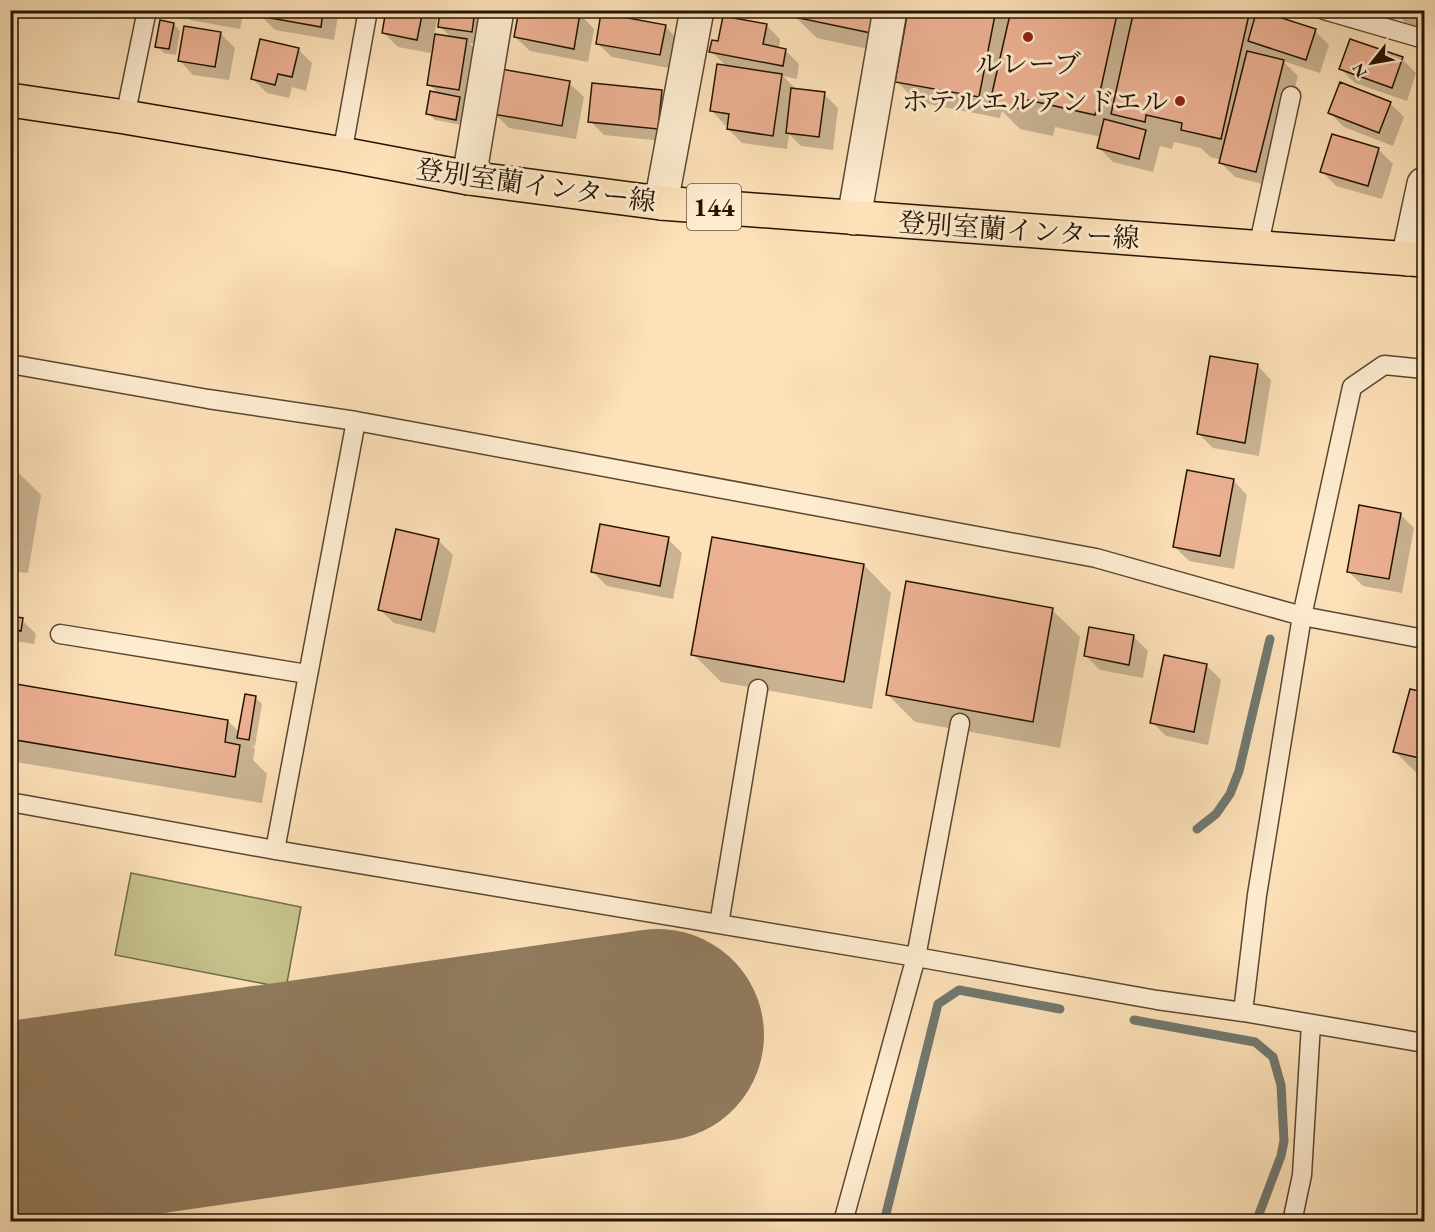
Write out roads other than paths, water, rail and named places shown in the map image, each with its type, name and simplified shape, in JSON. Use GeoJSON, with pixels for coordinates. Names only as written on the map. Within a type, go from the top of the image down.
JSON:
{"type":"FeatureCollection","features":[{"type":"Feature","properties":{"kind":"main road","name":"登別室蘭インター線"},"geometry":{"type":"LineString","coordinates":[[10,100],[125,117],[469,178],[661,203],[1417,259]]}},
{"type":"Feature","properties":{"kind":"street"},"geometry":{"type":"LineString","coordinates":[[469,178],[496,10]]}},
{"type":"Feature","properties":{"kind":"street"},"geometry":{"type":"LineString","coordinates":[[661,203],[697,10]]}},
{"type":"Feature","properties":{"kind":"street"},"geometry":{"type":"LineString","coordinates":[[854,218],[890,10]]}},
{"type":"Feature","properties":{"kind":"street"},"geometry":{"type":"LineString","coordinates":[[1417,259],[1425,184]]}},
{"type":"Feature","properties":{"kind":"lane"},"geometry":{"type":"LineString","coordinates":[[125,117],[147,10]]}},
{"type":"Feature","properties":{"kind":"lane"},"geometry":{"type":"LineString","coordinates":[[342,154],[368,10]]}},
{"type":"Feature","properties":{"kind":"lane"},"geometry":{"type":"LineString","coordinates":[[1324,10],[1425,39]]}},
{"type":"Feature","properties":{"kind":"lane"},"geometry":{"type":"LineString","coordinates":[[1258,248],[1291,96]]}},
{"type":"Feature","properties":{"kind":"lane"},"geometry":{"type":"LineString","coordinates":[[10,364],[208,399],[356,421],[1096,558],[1302,616],[1425,639]]}},
{"type":"Feature","properties":{"kind":"lane"},"geometry":{"type":"LineString","coordinates":[[1243,1012],[1257,895],[1302,616],[1352,387],[1384,365],[1425,369]]}},
{"type":"Feature","properties":{"kind":"lane"},"geometry":{"type":"LineString","coordinates":[[274,850],[356,421]]}},
{"type":"Feature","properties":{"kind":"lane"},"geometry":{"type":"LineString","coordinates":[[60,634],[308,674]]}},
{"type":"Feature","properties":{"kind":"lane"},"geometry":{"type":"LineString","coordinates":[[719,924],[758,689]]}},
{"type":"Feature","properties":{"kind":"lane"},"geometry":{"type":"LineString","coordinates":[[843,1221],[916,957],[960,723]]}},
{"type":"Feature","properties":{"kind":"lane"},"geometry":{"type":"LineString","coordinates":[[10,802],[274,850],[1425,1043]]}},
{"type":"Feature","properties":{"kind":"lane"},"geometry":{"type":"LineString","coordinates":[[1292,1221],[1302,1175],[1311,1024]]}},
{"type":"Feature","properties":{"kind":"waterway"},"geometry":{"type":"LineString","coordinates":[[1197,829],[1216,814],[1230,794],[1239,771],[1270,639]]}},
{"type":"Feature","properties":{"kind":"waterway"},"geometry":{"type":"LineString","coordinates":[[884,1222],[938,1004],[959,990],[1060,1009]]}},
{"type":"Feature","properties":{"kind":"waterway"},"geometry":{"type":"LineString","coordinates":[[1134,1020],[1255,1042],[1273,1057],[1281,1085],[1284,1141],[1281,1156],[1256,1222]]}},
{"type":"Feature","properties":{"kind":"place","name":"ルレーブ"},"geometry":{"type":"Point","coordinates":[1028,37]}},
{"type":"Feature","properties":{"kind":"place","name":"ホテルエルアンドエル"},"geometry":{"type":"Point","coordinates":[1180,101]}}]}
